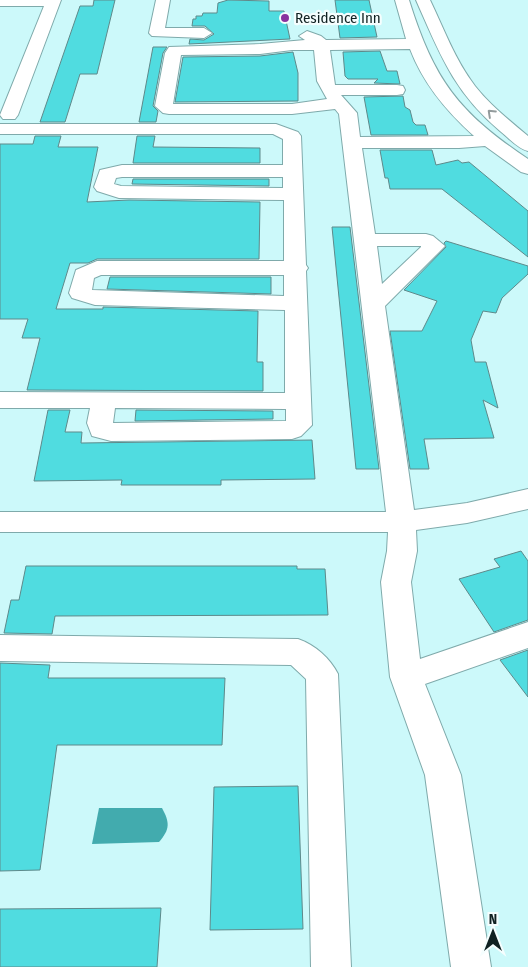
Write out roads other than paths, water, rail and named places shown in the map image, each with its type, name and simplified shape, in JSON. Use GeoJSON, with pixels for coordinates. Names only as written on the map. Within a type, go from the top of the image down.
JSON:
{"type":"FeatureCollection","features":[{"type":"Feature","properties":{"kind":"street"},"geometry":{"type":"LineString","coordinates":[[163,0],[156,33],[224,34]]}},
{"type":"Feature","properties":{"kind":"street"},"geometry":{"type":"LineString","coordinates":[[402,0],[416,44],[432,79],[451,104],[489,140],[528,168]]}},
{"type":"Feature","properties":{"kind":"street"},"geometry":{"type":"LineString","coordinates":[[423,0],[437,28],[443,47],[463,82],[483,105],[521,132],[528,145]]}},
{"type":"Feature","properties":{"kind":"street"},"geometry":{"type":"LineString","coordinates":[[0,2],[54,1],[25,77],[5,122],[276,129],[292,136],[299,425],[292,430],[111,432],[102,430],[100,423],[104,400],[0,400]]}},
{"type":"Feature","properties":{"kind":"street"},"geometry":{"type":"LineString","coordinates":[[252,34],[300,34],[316,39],[322,44],[334,97],[348,113],[375,303],[389,437],[402,522],[402,551],[396,582],[406,677],[443,775],[471,967]]}},
{"type":"Feature","properties":{"kind":"street"},"geometry":{"type":"LineString","coordinates":[[397,90],[334,97],[292,109],[169,109],[164,106],[175,50],[260,49],[322,44],[416,44]]}},
{"type":"Feature","properties":{"kind":"street"},"geometry":{"type":"LineString","coordinates":[[8,77],[25,77]]}},
{"type":"Feature","properties":{"kind":"street"},"geometry":{"type":"LineString","coordinates":[[352,142],[459,143],[489,140]]}},
{"type":"Feature","properties":{"kind":"street"},"geometry":{"type":"LineString","coordinates":[[293,172],[122,171],[107,174],[104,186],[119,192],[294,194]]}},
{"type":"Feature","properties":{"kind":"street"},"geometry":{"type":"LineString","coordinates":[[366,240],[426,240],[434,246],[375,303]]}},
{"type":"Feature","properties":{"kind":"street"},"geometry":{"type":"LineString","coordinates":[[295,303],[95,298],[80,292],[84,274],[97,268],[296,268]]}},
{"type":"Feature","properties":{"kind":"street"},"geometry":{"type":"LineString","coordinates":[[0,522],[402,522],[466,513],[528,499]]}},
{"type":"Feature","properties":{"kind":"street"},"geometry":{"type":"LineString","coordinates":[[406,677],[528,635]]}},
{"type":"Feature","properties":{"kind":"street"},"geometry":{"type":"LineString","coordinates":[[0,648],[298,652],[322,674],[331,967]]}},
{"type":"Feature","properties":{"kind":"water"},"geometry":{"type":"Polygon","coordinates":[[[99,808],[162,808],[168,826],[159,842],[92,844],[99,808]]]}},
{"type":"Feature","properties":{"kind":"place","name":"Residence Inn"},"geometry":{"type":"Point","coordinates":[285,18]}}]}
